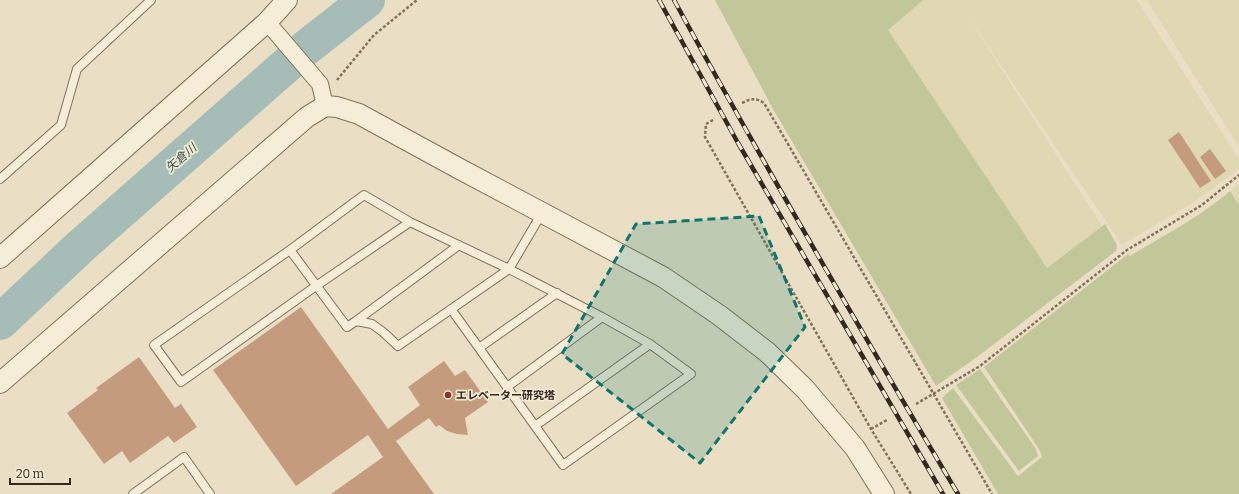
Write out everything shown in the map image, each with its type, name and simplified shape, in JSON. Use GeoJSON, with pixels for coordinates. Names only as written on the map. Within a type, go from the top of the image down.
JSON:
{"type":"FeatureCollection","features":[{"type":"Feature","properties":{"kind":"street"},"geometry":{"type":"LineString","coordinates":[[0,258],[271,26],[287,0]]}},
{"type":"Feature","properties":{"kind":"street"},"geometry":{"type":"LineString","coordinates":[[271,26],[320,84],[325,106]]}},
{"type":"Feature","properties":{"kind":"street"},"geometry":{"type":"LineString","coordinates":[[0,383],[307,117],[325,106],[337,107],[359,114],[663,277],[719,315],[767,352],[805,389],[855,448],[884,494]]}},
{"type":"Feature","properties":{"kind":"lane"},"geometry":{"type":"LineString","coordinates":[[0,179],[61,125],[77,69],[151,0]]}},
{"type":"Feature","properties":{"kind":"lane"},"geometry":{"type":"LineString","coordinates":[[410,222],[316,286],[181,382],[154,345],[290,250],[364,195],[410,222],[509,269],[602,317],[650,344],[691,374],[563,465],[451,309]]}},
{"type":"Feature","properties":{"kind":"lane"},"geometry":{"type":"LineString","coordinates":[[356,321],[372,324],[398,346],[509,269],[542,213]]}},
{"type":"Feature","properties":{"kind":"lane"},"geometry":{"type":"LineString","coordinates":[[290,250],[347,327],[459,245]]}},
{"type":"Feature","properties":{"kind":"lane"},"geometry":{"type":"LineString","coordinates":[[479,348],[557,293]]}},
{"type":"Feature","properties":{"kind":"lane"},"geometry":{"type":"LineString","coordinates":[[507,387],[602,317]]}},
{"type":"Feature","properties":{"kind":"lane"},"geometry":{"type":"LineString","coordinates":[[535,426],[650,344]]}},
{"type":"Feature","properties":{"kind":"lane"},"geometry":{"type":"LineString","coordinates":[[133,494],[184,457],[210,494]]}},
{"type":"Feature","properties":{"kind":"path"},"geometry":{"type":"LineString","coordinates":[[325,106],[338,77],[374,35],[417,0]]}},
{"type":"Feature","properties":{"kind":"path"},"geometry":{"type":"LineString","coordinates":[[742,103],[750,99],[758,99],[764,103],[992,494]]}},
{"type":"Feature","properties":{"kind":"path"},"geometry":{"type":"LineString","coordinates":[[713,120],[706,124],[705,137],[870,428],[912,494]]}},
{"type":"Feature","properties":{"kind":"path"},"geometry":{"type":"LineString","coordinates":[[916,404],[980,366],[1127,250],[1202,205],[1239,175]]}},
{"type":"Feature","properties":{"kind":"path"},"geometry":{"type":"LineString","coordinates":[[870,428],[887,420]]}},
{"type":"Feature","properties":{"kind":"highlighted area"},"geometry":{"type":"Polygon","coordinates":[[[759,216],[805,327],[700,463],[562,354],[636,224],[759,216]]]}},
{"type":"Feature","properties":{"kind":"shaded area"},"geometry":{"type":"Polygon","coordinates":[[[923,0],[1137,0],[1239,159],[1239,169],[1194,202],[1122,245],[965,12],[1102,226],[1047,269],[888,30],[923,0]]]}},
{"type":"Feature","properties":{"kind":"shaded area"},"geometry":{"type":"Polygon","coordinates":[[[1146,0],[1239,0],[1239,147],[1150,5],[1146,0]]]}},
{"type":"Feature","properties":{"kind":"shaded area"},"geometry":{"type":"Polygon","coordinates":[[[1239,183],[1239,205],[1230,191],[1239,183]]]}},
{"type":"Feature","properties":{"kind":"green space"},"geometry":{"type":"Polygon","coordinates":[[[715,0],[923,0],[888,30],[1047,268],[1105,224],[1117,245],[1116,251],[977,357],[936,386],[773,109],[715,0]]]}},
{"type":"Feature","properties":{"kind":"green space"},"geometry":{"type":"Polygon","coordinates":[[[1230,191],[1239,205],[1239,494],[998,494],[942,398],[953,388],[1018,476],[1042,457],[1039,449],[984,367],[1128,254],[1130,256],[1182,225],[1230,191]]]}},
{"type":"Feature","properties":{"kind":"green space"},"geometry":{"type":"Polygon","coordinates":[[[980,369],[1036,449],[1038,456],[1019,471],[956,385],[980,369]]]}},
{"type":"Feature","properties":{"kind":"building"},"geometry":{"type":"Polygon","coordinates":[[[1179,132],[1211,181],[1200,188],[1168,140],[1179,132]]]}},
{"type":"Feature","properties":{"kind":"building"},"geometry":{"type":"Polygon","coordinates":[[[1210,149],[1226,171],[1215,179],[1200,157],[1210,149]]]}},
{"type":"Feature","properties":{"kind":"building"},"geometry":{"type":"Polygon","coordinates":[[[301,307],[388,429],[420,405],[408,387],[444,361],[455,376],[465,370],[488,402],[465,418],[468,435],[447,431],[439,425],[436,427],[429,418],[396,441],[434,494],[331,494],[383,457],[368,435],[296,486],[213,370],[301,307]]]}},
{"type":"Feature","properties":{"kind":"building"},"geometry":{"type":"Polygon","coordinates":[[[139,357],[175,408],[181,404],[197,427],[174,443],[168,436],[130,463],[122,451],[104,464],[67,413],[98,390],[96,388],[139,357]]]}},
{"type":"Feature","properties":{"kind":"waterway","name":"矢倉川"},"geometry":{"type":"LineString","coordinates":[[0,322],[81,246],[307,47],[367,0]]}},
{"type":"Feature","properties":{"kind":"railway"},"geometry":{"type":"LineString","coordinates":[[659,0],[738,143],[943,494]]}},
{"type":"Feature","properties":{"kind":"railway"},"geometry":{"type":"LineString","coordinates":[[674,0],[743,125],[958,494]]}},
{"type":"Feature","properties":{"kind":"place","name":"エレベーター研究塔"},"geometry":{"type":"Point","coordinates":[448,395]}}]}
